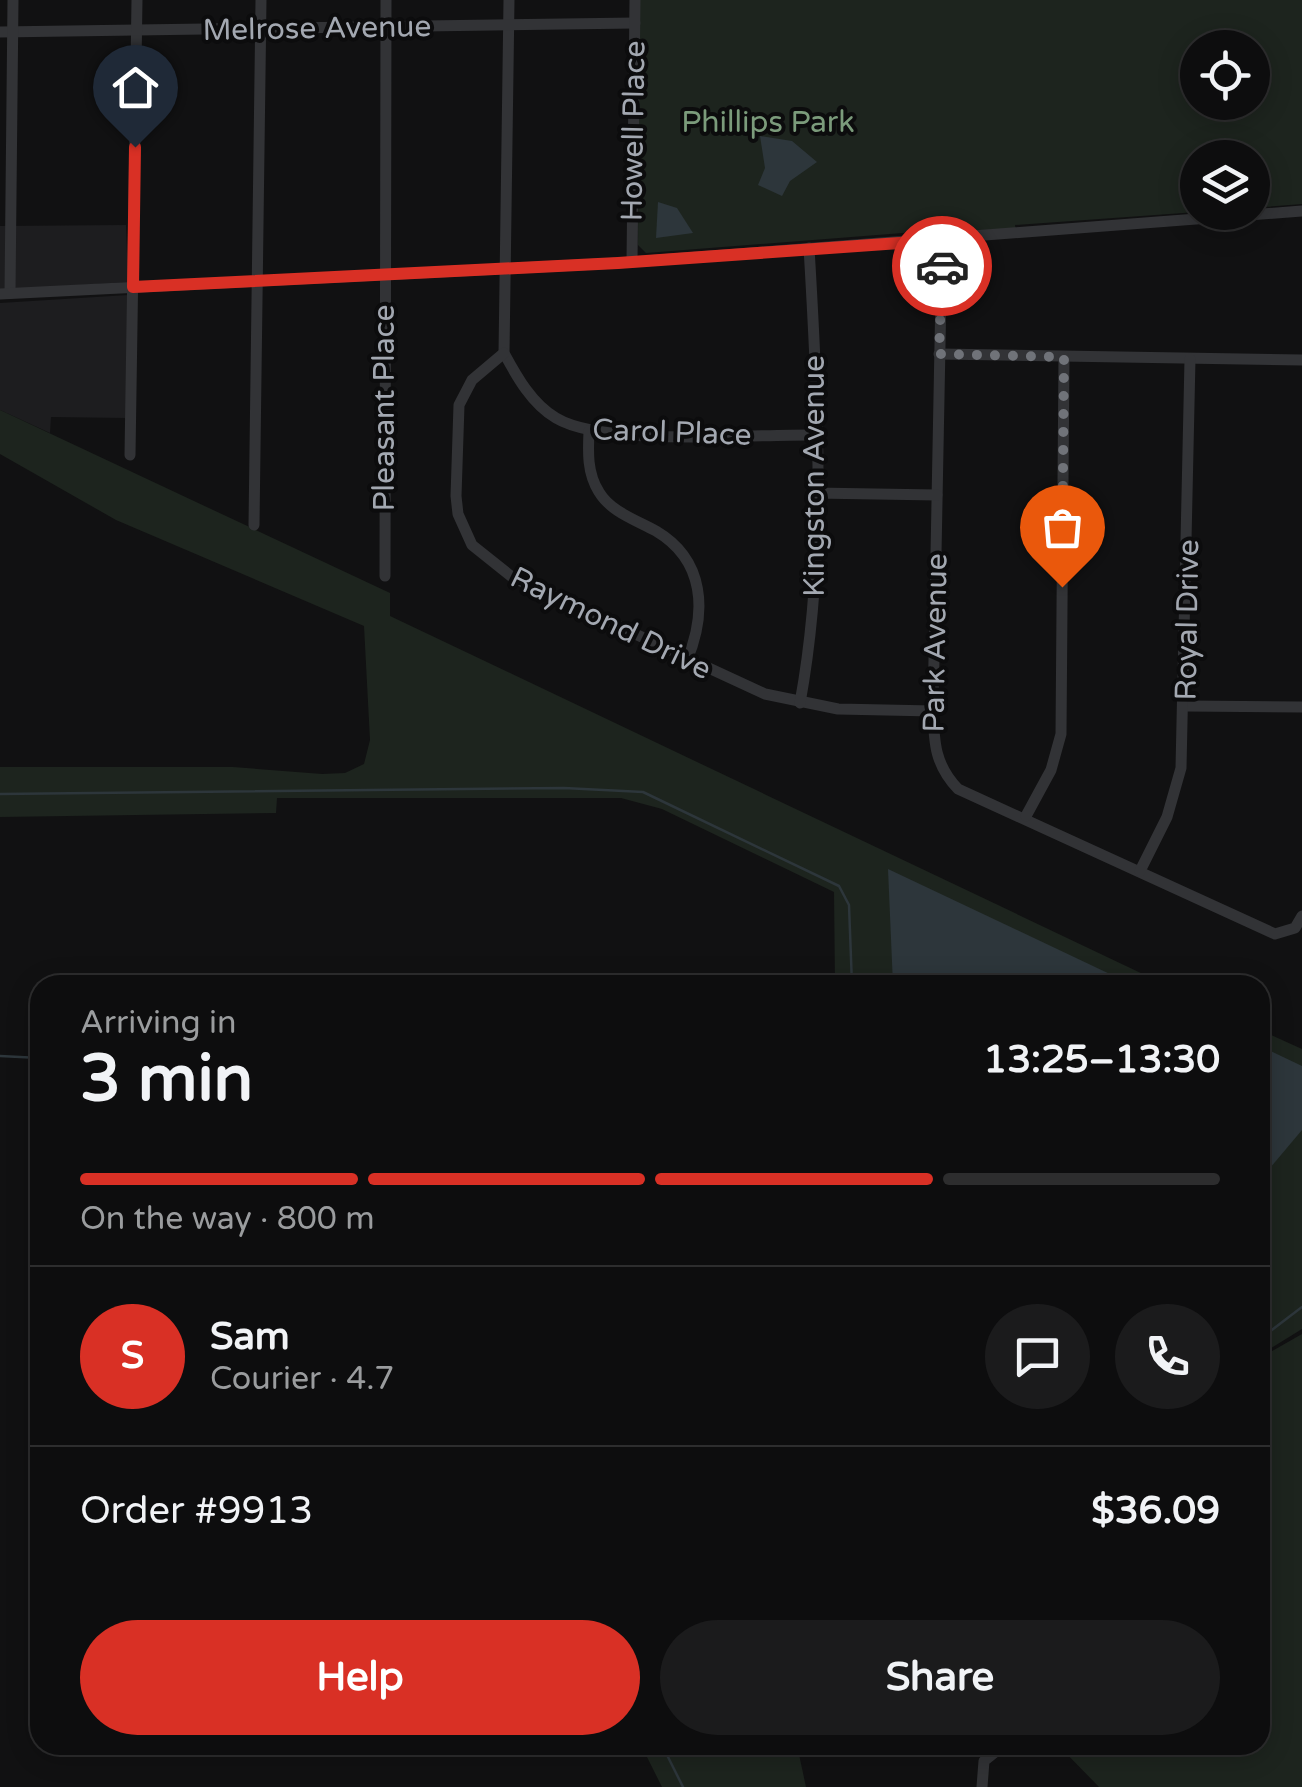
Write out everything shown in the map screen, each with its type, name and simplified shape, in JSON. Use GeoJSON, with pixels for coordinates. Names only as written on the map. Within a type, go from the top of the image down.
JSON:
{"type":"FeatureCollection","features":[{"type":"Feature","properties":{"kind":"street"},"geometry":{"type":"LineString","coordinates":[[13,0],[6,31],[5,294],[632,262],[1302,211]]}},
{"type":"Feature","properties":{"kind":"street"},"geometry":{"type":"LineString","coordinates":[[130,456],[138,0]]}},
{"type":"Feature","properties":{"kind":"street"},"geometry":{"type":"LineString","coordinates":[[254,525],[261,0]]}},
{"type":"Feature","properties":{"kind":"street","name":"Pleasant Place"},"geometry":{"type":"LineString","coordinates":[[385,576],[386,0]]}},
{"type":"Feature","properties":{"kind":"street"},"geometry":{"type":"LineString","coordinates":[[504,353],[509,0]]}},
{"type":"Feature","properties":{"kind":"street","name":"Howell Place"},"geometry":{"type":"LineString","coordinates":[[632,262],[635,0]]}},
{"type":"Feature","properties":{"kind":"street","name":"Melrose Avenue"},"geometry":{"type":"LineString","coordinates":[[6,31],[635,23]]}},
{"type":"Feature","properties":{"kind":"street","name":"Park Avenue"},"geometry":{"type":"LineString","coordinates":[[942,240],[933,711],[934,748],[942,771],[958,788],[1026,816],[1275,934],[1294,928],[1302,916]]}},
{"type":"Feature","properties":{"kind":"street","name":"Kingston Avenue"},"geometry":{"type":"LineString","coordinates":[[800,703],[812,636],[815,494],[809,248]]}},
{"type":"Feature","properties":{"kind":"street","name":"Carol Place"},"geometry":{"type":"LineString","coordinates":[[504,353],[537,403],[560,421],[589,431],[816,435]]}},
{"type":"Feature","properties":{"kind":"street","name":"Raymond Drive"},"geometry":{"type":"LineString","coordinates":[[504,353],[472,380],[456,418],[458,514],[481,556],[512,576],[742,686],[800,703],[838,709],[933,711]]}},
{"type":"Feature","properties":{"kind":"street"},"geometry":{"type":"LineString","coordinates":[[939,354],[1302,360]]}},
{"type":"Feature","properties":{"kind":"street"},"geometry":{"type":"LineString","coordinates":[[1026,816],[1051,770],[1061,734],[1064,357]]}},
{"type":"Feature","properties":{"kind":"street","name":"Royal Drive"},"geometry":{"type":"LineString","coordinates":[[1140,872],[1167,817],[1181,768],[1186,706],[1190,359]]}},
{"type":"Feature","properties":{"kind":"street"},"geometry":{"type":"LineString","coordinates":[[589,431],[590,468],[604,500],[669,540],[690,563],[701,607],[687,660]]}},
{"type":"Feature","properties":{"kind":"street"},"geometry":{"type":"LineString","coordinates":[[815,494],[937,495]]}},
{"type":"Feature","properties":{"kind":"street"},"geometry":{"type":"LineString","coordinates":[[1186,706],[1302,707]]}},
{"type":"Feature","properties":{"kind":"street"},"geometry":{"type":"LineString","coordinates":[[982,1787],[984,1761],[992,1755]]}},
{"type":"Feature","properties":{"kind":"shaded area"},"geometry":{"type":"Polygon","coordinates":[[[760,136],[792,141],[817,162],[790,181],[782,196],[758,185],[765,168],[760,136]]]}},
{"type":"Feature","properties":{"kind":"shaded area"},"geometry":{"type":"Polygon","coordinates":[[[658,202],[677,208],[693,233],[656,238],[658,202]]]}},
{"type":"Feature","properties":{"kind":"shaded area"},"geometry":{"type":"Polygon","coordinates":[[[126,225],[128,282],[0,290],[0,226],[126,225]]]}},
{"type":"Feature","properties":{"kind":"shaded area"},"geometry":{"type":"Polygon","coordinates":[[[128,295],[126,418],[51,417],[50,433],[0,410],[0,303],[128,295]]]}},
{"type":"Feature","properties":{"kind":"shaded area"},"geometry":{"type":"Polygon","coordinates":[[[888,869],[1112,975],[893,975],[888,869]]]}},
{"type":"Feature","properties":{"kind":"shaded area"},"geometry":{"type":"Polygon","coordinates":[[[1270,1051],[1302,1066],[1302,1130],[1270,1168],[1270,1051]]]}},
{"type":"Feature","properties":{"kind":"green space","name":"Phillips Park"},"geometry":{"type":"Polygon","coordinates":[[[639,0],[1302,0],[1302,204],[1270,207],[1270,140],[1180,140],[1180,213],[1015,225],[1016,231],[942,240],[941,230],[646,253],[638,245],[639,0]]]}},
{"type":"Feature","properties":{"kind":"green space"},"geometry":{"type":"Polygon","coordinates":[[[0,410],[390,593],[390,616],[1145,975],[835,975],[834,892],[662,809],[621,798],[277,798],[276,813],[0,817],[0,767],[233,767],[345,773],[364,764],[370,740],[364,626],[116,520],[0,454],[0,410]]]}},
{"type":"Feature","properties":{"kind":"green space"},"geometry":{"type":"Polygon","coordinates":[[[1270,1035],[1302,1049],[1302,1329],[1270,1349],[1270,1035]]]}},
{"type":"Feature","properties":{"kind":"green space"},"geometry":{"type":"Polygon","coordinates":[[[1302,1334],[1302,1787],[1099,1787],[1068,1755],[1270,1755],[1270,1352],[1302,1334]]]}},
{"type":"Feature","properties":{"kind":"green space"},"geometry":{"type":"Polygon","coordinates":[[[646,1755],[799,1755],[806,1787],[662,1787],[646,1755]]]}},
{"type":"Feature","properties":{"kind":"waterway"},"geometry":{"type":"LineString","coordinates":[[0,794],[564,788],[643,792],[839,886],[849,905],[852,975]]}},
{"type":"Feature","properties":{"kind":"waterway"},"geometry":{"type":"LineString","coordinates":[[0,1056],[30,1058]]}},
{"type":"Feature","properties":{"kind":"waterway"},"geometry":{"type":"LineString","coordinates":[[1270,1331],[1302,1307]]}},
{"type":"Feature","properties":{"kind":"waterway"},"geometry":{"type":"LineString","coordinates":[[667,1755],[683,1787]]}},
{"type":"Feature","properties":{"kind":"way so far"},"geometry":{"type":"LineString","coordinates":[[942,266],[939,354],[1064,357],[1062,587]]}},
{"type":"Feature","properties":{"kind":"route"},"geometry":{"type":"LineString","coordinates":[[135,147],[133,287],[618,263],[942,240],[942,266]]}}]}
